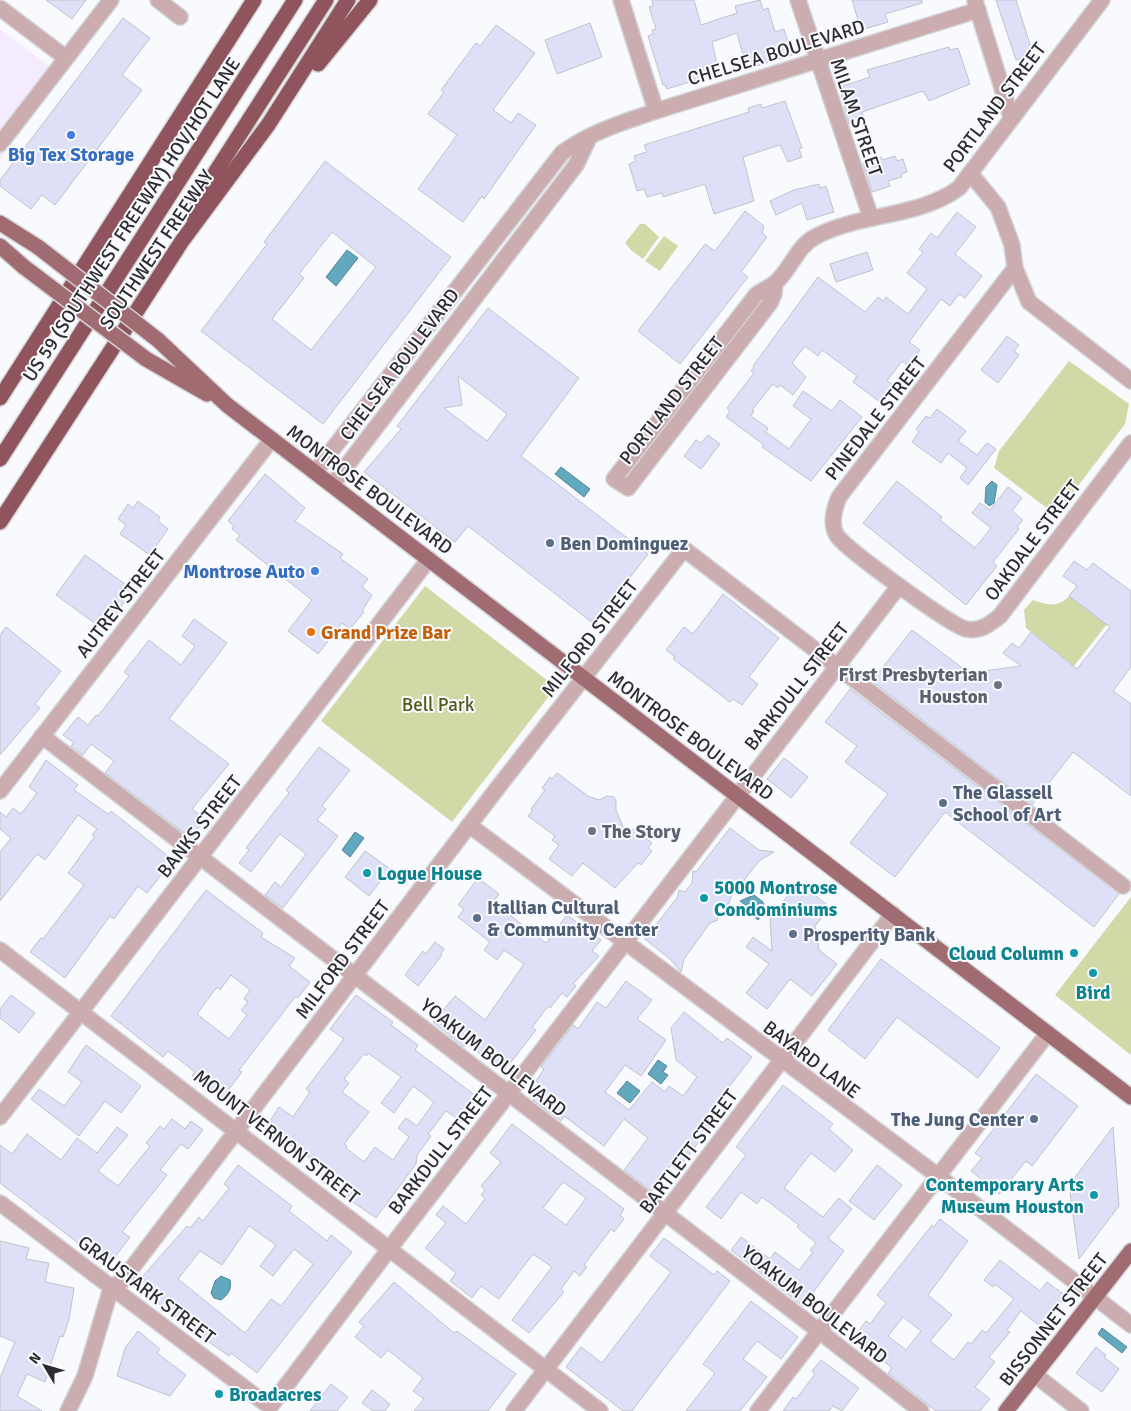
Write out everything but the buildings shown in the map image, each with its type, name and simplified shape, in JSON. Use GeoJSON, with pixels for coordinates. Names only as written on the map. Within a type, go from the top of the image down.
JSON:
{"type":"FeatureCollection","features":[{"type":"Feature","properties":{"kind":"highway"},"geometry":{"type":"LineString","coordinates":[[0,398],[254,0]]}},
{"type":"Feature","properties":{"kind":"highway","name":"US 59 (SOUTHWEST FREEWAY) HOV/HOT LANE"},"geometry":{"type":"LineString","coordinates":[[0,459],[295,0]]}},
{"type":"Feature","properties":{"kind":"highway"},"geometry":{"type":"LineString","coordinates":[[182,241],[204,190],[326,0]]}},
{"type":"Feature","properties":{"kind":"highway","name":"SOUTHWEST FREEWAY"},"geometry":{"type":"LineString","coordinates":[[0,522],[182,241],[268,125],[348,0]]}},
{"type":"Feature","properties":{"kind":"highway"},"geometry":{"type":"LineString","coordinates":[[268,125],[370,0]]}},
{"type":"Feature","properties":{"kind":"main road","name":"MONTROSE BOULEVARD"},"geometry":{"type":"LineString","coordinates":[[0,223],[38,247],[158,340],[227,405],[1131,1097]]}},
{"type":"Feature","properties":{"kind":"main road","name":"MONTROSE BOULEVARD"},"geometry":{"type":"LineString","coordinates":[[0,246],[24,267],[146,360],[227,405]]}},
{"type":"Feature","properties":{"kind":"main road","name":"BISSONNET STREET"},"geometry":{"type":"LineString","coordinates":[[1006,1411],[1131,1251]]}},
{"type":"Feature","properties":{"kind":"street"},"geometry":{"type":"LineString","coordinates":[[0,144],[110,0]]}},
{"type":"Feature","properties":{"kind":"street"},"geometry":{"type":"LineString","coordinates":[[158,0],[180,17]]}},
{"type":"Feature","properties":{"kind":"street"},"geometry":{"type":"LineString","coordinates":[[621,0],[656,111]]}},
{"type":"Feature","properties":{"kind":"street","name":"MILAM STREET"},"geometry":{"type":"LineString","coordinates":[[798,0],[871,218]]}},
{"type":"Feature","properties":{"kind":"street","name":"PORTLAND STREET"},"geometry":{"type":"LineString","coordinates":[[775,283],[774,294],[770,303],[628,488],[614,479],[756,296],[763,288],[775,283],[813,238],[871,218],[940,200],[959,188],[1011,117],[1102,0]]}},
{"type":"Feature","properties":{"kind":"street"},"geometry":{"type":"LineString","coordinates":[[976,5],[1011,117]]}},
{"type":"Feature","properties":{"kind":"street","name":"CHELSEA BOULEVARD"},"geometry":{"type":"LineString","coordinates":[[315,472],[562,152],[606,128],[817,61],[976,5]]}},
{"type":"Feature","properties":{"kind":"street"},"geometry":{"type":"LineString","coordinates":[[0,8],[66,58]]}},
{"type":"Feature","properties":{"kind":"street","name":"CHELSEA BOULEVARD"},"geometry":{"type":"LineString","coordinates":[[332,485],[576,165],[589,138]]}},
{"type":"Feature","properties":{"kind":"street"},"geometry":{"type":"LineString","coordinates":[[970,173],[998,207],[1012,245],[1015,268],[1029,302],[1131,381]]}},
{"type":"Feature","properties":{"kind":"street"},"geometry":{"type":"LineString","coordinates":[[482,256],[498,268]]}},
{"type":"Feature","properties":{"kind":"street","name":"PINEDALE STREET"},"geometry":{"type":"LineString","coordinates":[[899,586],[837,536],[833,523],[833,509],[839,497],[1015,268]]}},
{"type":"Feature","properties":{"kind":"street","name":"AUTREY STREET"},"geometry":{"type":"LineString","coordinates":[[0,791],[272,439]]}},
{"type":"Feature","properties":{"kind":"street","name":"OAKDALE STREET"},"geometry":{"type":"LineString","coordinates":[[899,586],[965,629],[976,630],[988,626],[1000,616],[1131,443]]}},
{"type":"Feature","properties":{"kind":"street","name":"MILFORD STREET"},"geometry":{"type":"LineString","coordinates":[[111,1288],[122,1281],[469,825],[684,549],[837,667]]}},
{"type":"Feature","properties":{"kind":"street","name":"BANKS STREET"},"geometry":{"type":"LineString","coordinates":[[0,1117],[429,559]]}},
{"type":"Feature","properties":{"kind":"street","name":"BARKDULL STREET"},"geometry":{"type":"LineString","coordinates":[[271,1409],[390,1248],[510,1094],[737,794],[899,586]]}},
{"type":"Feature","properties":{"kind":"street"},"geometry":{"type":"LineString","coordinates":[[837,667],[1123,886]]}},
{"type":"Feature","properties":{"kind":"street","name":"YOAKUM BOULEVARD"},"geometry":{"type":"LineString","coordinates":[[42,736],[820,1331],[921,1411]]}},
{"type":"Feature","properties":{"kind":"street","name":"BAYARD LANE"},"geometry":{"type":"LineString","coordinates":[[469,825],[781,1061],[938,1176],[1131,1325]]}},
{"type":"Feature","properties":{"kind":"street","name":"BARTLETT STREET"},"geometry":{"type":"LineString","coordinates":[[514,1411],[893,914]]}},
{"type":"Feature","properties":{"kind":"street","name":"MOUNT VERNON STREET"},"geometry":{"type":"LineString","coordinates":[[0,950],[80,1012],[93,1019],[600,1411]]}},
{"type":"Feature","properties":{"kind":"street"},"geometry":{"type":"LineString","coordinates":[[758,1411],[1048,1033]]}},
{"type":"Feature","properties":{"kind":"street","name":"GRAUSTARK STREET"},"geometry":{"type":"LineString","coordinates":[[0,1203],[271,1409]]}},
{"type":"Feature","properties":{"kind":"street"},"geometry":{"type":"LineString","coordinates":[[68,1411],[85,1376],[111,1288]]}},
{"type":"Feature","properties":{"kind":"street"},"geometry":{"type":"LineString","coordinates":[[1034,1374],[1081,1411]]}},
{"type":"Feature","properties":{"kind":"shaded area"},"geometry":{"type":"Polygon","coordinates":[[[0,29],[61,75],[0,160],[0,29]]]}},
{"type":"Feature","properties":{"kind":"green space"},"geometry":{"type":"Polygon","coordinates":[[[640,224],[645,224],[659,237],[643,259],[625,243],[640,224]]]}},
{"type":"Feature","properties":{"kind":"green space"},"geometry":{"type":"Polygon","coordinates":[[[664,236],[678,246],[660,271],[645,261],[664,236]]]}},
{"type":"Feature","properties":{"kind":"green space"},"geometry":{"type":"Polygon","coordinates":[[[1069,361],[1129,404],[1125,424],[1056,515],[994,468],[999,451],[1069,361]]]}},
{"type":"Feature","properties":{"kind":"green space","name":"Bell Park"},"geometry":{"type":"Polygon","coordinates":[[[425,586],[556,687],[452,822],[321,721],[425,586]]]}},
{"type":"Feature","properties":{"kind":"green space"},"geometry":{"type":"Polygon","coordinates":[[[1069,596],[1107,624],[1074,666],[1026,628],[1024,610],[1033,600],[1057,604],[1069,596]]]}},
{"type":"Feature","properties":{"kind":"green space"},"geometry":{"type":"Polygon","coordinates":[[[1131,897],[1131,1055],[1055,995],[1131,897]]]}},
{"type":"Feature","properties":{"kind":"water"},"geometry":{"type":"Polygon","coordinates":[[[347,250],[358,258],[336,286],[326,277],[347,250]]]}},
{"type":"Feature","properties":{"kind":"water"},"geometry":{"type":"Polygon","coordinates":[[[561,467],[590,489],[584,497],[555,474],[561,467]]]}},
{"type":"Feature","properties":{"kind":"water"},"geometry":{"type":"Polygon","coordinates":[[[992,481],[997,485],[994,503],[989,506],[985,502],[986,487],[992,481]]]}},
{"type":"Feature","properties":{"kind":"water"},"geometry":{"type":"Polygon","coordinates":[[[355,832],[364,838],[350,857],[342,850],[355,832]]]}},
{"type":"Feature","properties":{"kind":"water"},"geometry":{"type":"Polygon","coordinates":[[[754,895],[763,902],[765,911],[758,920],[751,914],[753,911],[740,901],[754,895]]]}},
{"type":"Feature","properties":{"kind":"water"},"geometry":{"type":"Polygon","coordinates":[[[658,1060],[667,1066],[663,1072],[668,1075],[661,1084],[648,1074],[658,1060]]]}},
{"type":"Feature","properties":{"kind":"water"},"geometry":{"type":"Polygon","coordinates":[[[627,1081],[640,1091],[630,1103],[617,1093],[627,1081]]]}},
{"type":"Feature","properties":{"kind":"water"},"geometry":{"type":"Polygon","coordinates":[[[221,1276],[230,1280],[230,1286],[229,1292],[221,1300],[214,1298],[211,1293],[215,1281],[221,1276]]]}},
{"type":"Feature","properties":{"kind":"water"},"geometry":{"type":"Polygon","coordinates":[[[1102,1328],[1127,1347],[1122,1353],[1098,1334],[1102,1328]]]}},
{"type":"Feature","properties":{"kind":"place","name":"Big Tex Storage"},"geometry":{"type":"Point","coordinates":[71,135]}},
{"type":"Feature","properties":{"kind":"place","name":"Ben Dominguez"},"geometry":{"type":"Point","coordinates":[550,543]}},
{"type":"Feature","properties":{"kind":"place","name":"Montrose Auto"},"geometry":{"type":"Point","coordinates":[315,571]}},
{"type":"Feature","properties":{"kind":"place","name":"Grand Prize Bar"},"geometry":{"type":"Point","coordinates":[311,632]}},
{"type":"Feature","properties":{"kind":"place","name":"First Presbyterian Houston"},"geometry":{"type":"Point","coordinates":[998,685]}},
{"type":"Feature","properties":{"kind":"place","name":"The Glassell School of Art"},"geometry":{"type":"Point","coordinates":[943,803]}},
{"type":"Feature","properties":{"kind":"place","name":"The Story"},"geometry":{"type":"Point","coordinates":[592,831]}},
{"type":"Feature","properties":{"kind":"place","name":"Logue House"},"geometry":{"type":"Point","coordinates":[367,873]}},
{"type":"Feature","properties":{"kind":"place","name":"5000 Montrose Condominiums"},"geometry":{"type":"Point","coordinates":[704,898]}},
{"type":"Feature","properties":{"kind":"place","name":"Itallian Cultural & Community Center"},"geometry":{"type":"Point","coordinates":[477,918]}},
{"type":"Feature","properties":{"kind":"place","name":"Prosperity Bank"},"geometry":{"type":"Point","coordinates":[793,934]}},
{"type":"Feature","properties":{"kind":"place","name":"Cloud Column"},"geometry":{"type":"Point","coordinates":[1074,953]}},
{"type":"Feature","properties":{"kind":"place","name":"Bird"},"geometry":{"type":"Point","coordinates":[1093,973]}},
{"type":"Feature","properties":{"kind":"place","name":"The Jung Center"},"geometry":{"type":"Point","coordinates":[1034,1119]}},
{"type":"Feature","properties":{"kind":"place","name":"Contemporary Arts Museum Houston"},"geometry":{"type":"Point","coordinates":[1094,1195]}},
{"type":"Feature","properties":{"kind":"place","name":"Broadacres"},"geometry":{"type":"Point","coordinates":[219,1394]}}]}
